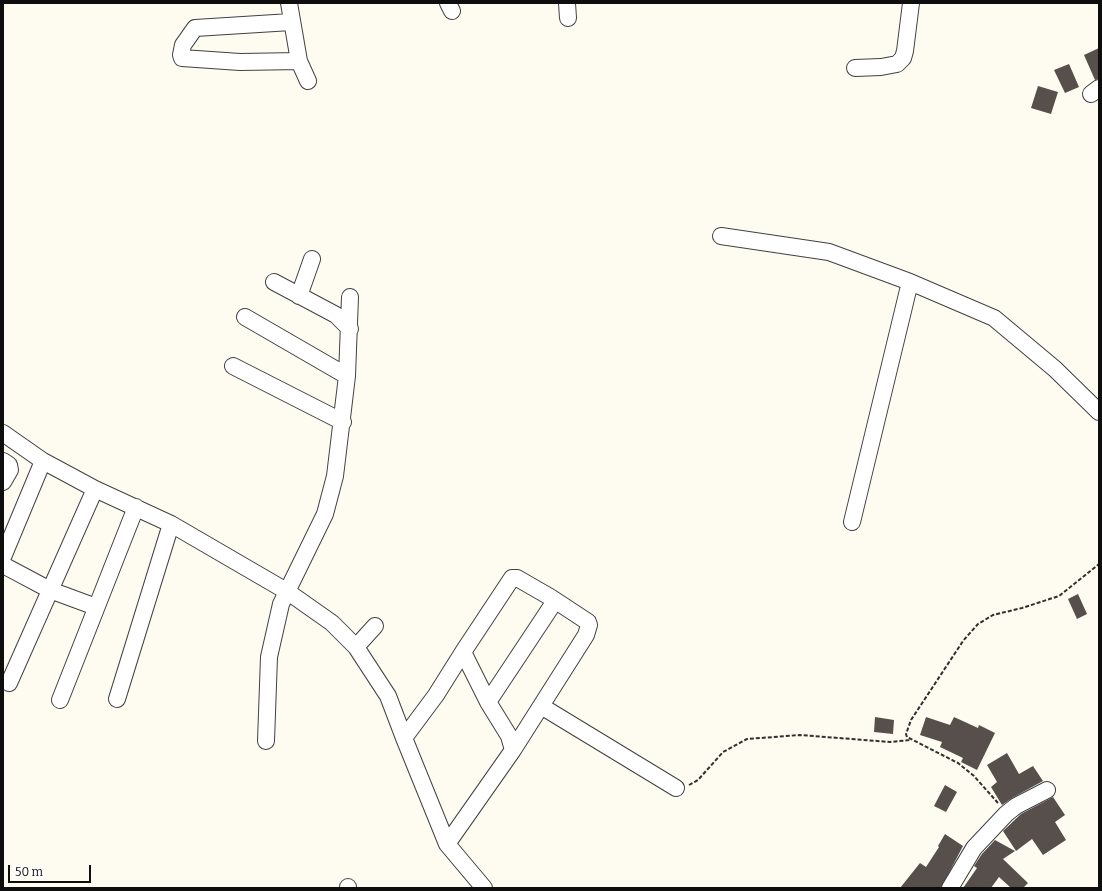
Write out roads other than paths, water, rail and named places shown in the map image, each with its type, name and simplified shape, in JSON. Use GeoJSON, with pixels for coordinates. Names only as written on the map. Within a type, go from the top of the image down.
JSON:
{"type":"FeatureCollection","features":[{"type":"Feature","properties":{"kind":"street"},"geometry":{"type":"LineString","coordinates":[[289,3],[291,22],[299,62],[308,81]]}},
{"type":"Feature","properties":{"kind":"street"},"geometry":{"type":"LineString","coordinates":[[856,68],[881,67],[897,64],[903,58],[906,51],[911,3]]}},
{"type":"Feature","properties":{"kind":"street"},"geometry":{"type":"LineString","coordinates":[[291,22],[195,28],[183,45],[180,55],[182,58],[240,62],[299,62]]}},
{"type":"Feature","properties":{"kind":"street"},"geometry":{"type":"LineString","coordinates":[[721,236],[830,252],[910,282],[994,318],[1055,369],[1099,412]]}},
{"type":"Feature","properties":{"kind":"street"},"geometry":{"type":"LineString","coordinates":[[299,296],[312,259]]}},
{"type":"Feature","properties":{"kind":"street"},"geometry":{"type":"LineString","coordinates":[[274,282],[336,315],[350,329]]}},
{"type":"Feature","properties":{"kind":"street"},"geometry":{"type":"LineString","coordinates":[[852,522],[910,282]]}},
{"type":"Feature","properties":{"kind":"street"},"geometry":{"type":"LineString","coordinates":[[266,742],[269,657],[281,604],[325,514],[335,476],[343,422],[347,376],[350,329],[350,297]]}},
{"type":"Feature","properties":{"kind":"street"},"geometry":{"type":"LineString","coordinates":[[245,317],[347,376]]}},
{"type":"Feature","properties":{"kind":"street"},"geometry":{"type":"LineString","coordinates":[[233,366],[343,422]]}},
{"type":"Feature","properties":{"kind":"street"},"geometry":{"type":"LineString","coordinates":[[3,433],[43,461],[95,489],[170,524],[288,592],[332,623],[356,647],[388,696],[447,844],[484,888]]}},
{"type":"Feature","properties":{"kind":"street"},"geometry":{"type":"LineString","coordinates":[[3,460],[9,464],[10,470],[3,482]]}},
{"type":"Feature","properties":{"kind":"street"},"geometry":{"type":"LineString","coordinates":[[3,557],[43,461]]}},
{"type":"Feature","properties":{"kind":"street"},"geometry":{"type":"LineString","coordinates":[[9,683],[95,489]]}},
{"type":"Feature","properties":{"kind":"street"},"geometry":{"type":"LineString","coordinates":[[60,700],[136,507]]}},
{"type":"Feature","properties":{"kind":"street"},"geometry":{"type":"LineString","coordinates":[[117,700],[170,524]]}},
{"type":"Feature","properties":{"kind":"street"},"geometry":{"type":"LineString","coordinates":[[3,565],[50,590],[96,607]]}},
{"type":"Feature","properties":{"kind":"street"},"geometry":{"type":"LineString","coordinates":[[404,738],[436,695],[512,578],[517,578],[588,622],[589,630],[542,706],[447,844]]}},
{"type":"Feature","properties":{"kind":"street"},"geometry":{"type":"LineString","coordinates":[[488,702],[555,601]]}},
{"type":"Feature","properties":{"kind":"street"},"geometry":{"type":"LineString","coordinates":[[356,647],[375,626]]}},
{"type":"Feature","properties":{"kind":"street"},"geometry":{"type":"LineString","coordinates":[[463,652],[488,702],[509,736],[513,750]]}},
{"type":"Feature","properties":{"kind":"street"},"geometry":{"type":"LineString","coordinates":[[542,706],[676,788]]}},
{"type":"Feature","properties":{"kind":"street"},"geometry":{"type":"LineString","coordinates":[[950,888],[974,848],[1006,814],[1016,806],[1047,790]]}}]}
